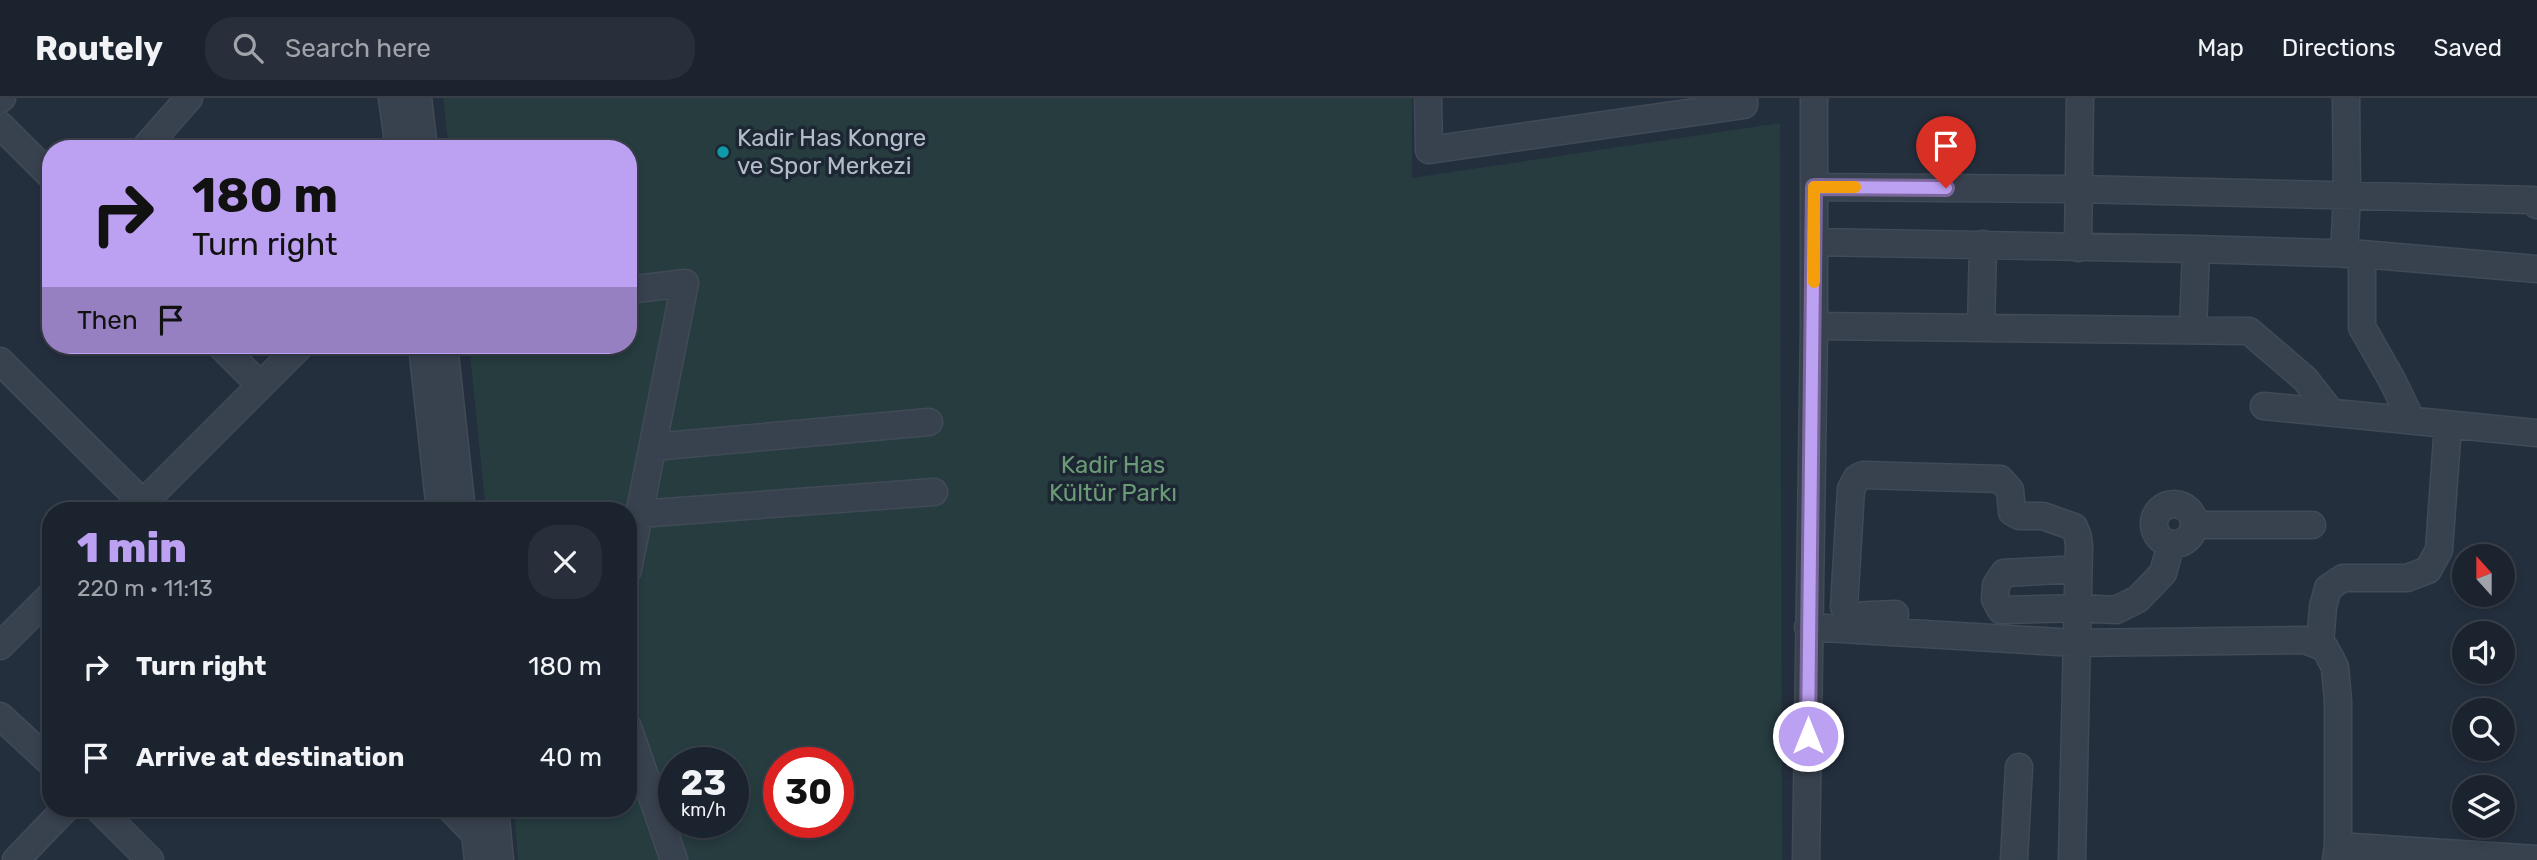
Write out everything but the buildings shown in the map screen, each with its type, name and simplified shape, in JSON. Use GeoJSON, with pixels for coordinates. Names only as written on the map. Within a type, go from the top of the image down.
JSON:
{"type":"FeatureCollection","features":[{"type":"Feature","properties":{"kind":"street"},"geometry":{"type":"LineString","coordinates":[[152,140],[190,98]]}},
{"type":"Feature","properties":{"kind":"street"},"geometry":{"type":"LineString","coordinates":[[392,98],[398,140]]}},
{"type":"Feature","properties":{"kind":"street"},"geometry":{"type":"LineString","coordinates":[[418,98],[423,140]]}},
{"type":"Feature","properties":{"kind":"street"},"geometry":{"type":"LineString","coordinates":[[1428,98],[1429,150],[1744,105],[1744,98]]}},
{"type":"Feature","properties":{"kind":"street"},"geometry":{"type":"LineString","coordinates":[[1806,860],[1814,326],[1814,98]]}},
{"type":"Feature","properties":{"kind":"street"},"geometry":{"type":"LineString","coordinates":[[2078,248],[2080,98]]}},
{"type":"Feature","properties":{"kind":"street"},"geometry":{"type":"LineString","coordinates":[[2346,98],[2347,195],[2362,327],[2411,419]]}},
{"type":"Feature","properties":{"kind":"street"},"geometry":{"type":"LineString","coordinates":[[0,125],[42,167]]}},
{"type":"Feature","properties":{"kind":"street"},"geometry":{"type":"LineString","coordinates":[[1814,187],[2347,195],[2533,200],[2537,205]]}},
{"type":"Feature","properties":{"kind":"street"},"geometry":{"type":"LineString","coordinates":[[1814,242],[2353,254],[2537,270]]}},
{"type":"Feature","properties":{"kind":"street"},"geometry":{"type":"LineString","coordinates":[[1981,328],[1983,244]]}},
{"type":"Feature","properties":{"kind":"street"},"geometry":{"type":"LineString","coordinates":[[2193,330],[2196,249]]}},
{"type":"Feature","properties":{"kind":"street"},"geometry":{"type":"LineString","coordinates":[[637,289],[685,283],[637,524]]}},
{"type":"Feature","properties":{"kind":"street"},"geometry":{"type":"LineString","coordinates":[[1814,326],[2249,331],[2305,379],[2330,411]]}},
{"type":"Feature","properties":{"kind":"street"},"geometry":{"type":"LineString","coordinates":[[228,354],[260,385]]}},
{"type":"Feature","properties":{"kind":"street"},"geometry":{"type":"LineString","coordinates":[[149,502],[292,354]]}},
{"type":"Feature","properties":{"kind":"street"},"geometry":{"type":"LineString","coordinates":[[423,354],[439,502]]}},
{"type":"Feature","properties":{"kind":"street"},"geometry":{"type":"LineString","coordinates":[[445,354],[461,502]]}},
{"type":"Feature","properties":{"kind":"street"},"geometry":{"type":"LineString","coordinates":[[0,361],[137,502]]}},
{"type":"Feature","properties":{"kind":"street"},"geometry":{"type":"LineString","coordinates":[[2264,406],[2537,433]]}},
{"type":"Feature","properties":{"kind":"street"},"geometry":{"type":"LineString","coordinates":[[653,447],[929,422]]}},
{"type":"Feature","properties":{"kind":"street"},"geometry":{"type":"LineString","coordinates":[[2320,644],[2323,607],[2328,588],[2343,578],[2407,578],[2428,570],[2439,550],[2448,425]]}},
{"type":"Feature","properties":{"kind":"street"},"geometry":{"type":"LineString","coordinates":[[1895,614],[1850,616],[1844,607],[1851,489],[1857,478],[1863,475],[2000,478],[2010,490],[2012,512],[2020,516],[2043,516],[2074,527],[2078,537],[2078,608],[2072,860]]}},
{"type":"Feature","properties":{"kind":"street"},"geometry":{"type":"LineString","coordinates":[[639,514],[934,492]]}},
{"type":"Feature","properties":{"kind":"street"},"geometry":{"type":"LineString","coordinates":[[2172,504],[2185,507],[2193,517],[2194,525],[2186,540],[2171,544],[2157,535],[2154,527],[2155,519],[2164,506],[2172,504]]}},
{"type":"Feature","properties":{"kind":"street"},"geometry":{"type":"LineString","coordinates":[[2194,525],[2312,525]]}},
{"type":"Feature","properties":{"kind":"street"},"geometry":{"type":"LineString","coordinates":[[2078,569],[2004,573],[1996,585],[1995,593],[2001,610],[2116,610],[2138,599],[2163,573],[2171,544]]}},
{"type":"Feature","properties":{"kind":"street"},"geometry":{"type":"LineString","coordinates":[[0,646],[42,604]]}},
{"type":"Feature","properties":{"kind":"street"},"geometry":{"type":"LineString","coordinates":[[1808,626],[2076,643],[2305,640],[2320,644],[2333,659],[2338,701],[2337,853],[2537,859]]}},
{"type":"Feature","properties":{"kind":"street"},"geometry":{"type":"LineString","coordinates":[[0,716],[42,755]]}},
{"type":"Feature","properties":{"kind":"street"},"geometry":{"type":"LineString","coordinates":[[637,753],[674,860]]}},
{"type":"Feature","properties":{"kind":"street"},"geometry":{"type":"LineString","coordinates":[[2014,860],[2019,767]]}},
{"type":"Feature","properties":{"kind":"street"},"geometry":{"type":"LineString","coordinates":[[16,860],[57,817]]}},
{"type":"Feature","properties":{"kind":"street"},"geometry":{"type":"LineString","coordinates":[[107,817],[150,860]]}},
{"type":"Feature","properties":{"kind":"street"},"geometry":{"type":"LineString","coordinates":[[459,817],[475,834]]}},
{"type":"Feature","properties":{"kind":"street"},"geometry":{"type":"LineString","coordinates":[[496,817],[500,860]]}},
{"type":"Feature","properties":{"kind":"green space","name":"Kadir Has Kültür Parkı"},"geometry":{"type":"Polygon","coordinates":[[[443,98],[1412,98],[1412,178],[1780,123],[1782,860],[518,860],[515,817],[637,817],[637,502],[485,502],[470,354],[637,354],[637,140],[448,140],[443,98]]]}},
{"type":"Feature","properties":{"kind":"slow traffic"},"geometry":{"type":"LineString","coordinates":[[1814,282],[1814,187],[1855,187]]}},
{"type":"Feature","properties":{"kind":"place","name":"Kadir Has Kongre ve Spor Merkezi"},"geometry":{"type":"Point","coordinates":[723,152]}},
{"type":"Feature","properties":{"kind":"route"},"geometry":{"type":"LineString","coordinates":[[1808,736],[1814,187],[1946,188]]}}]}
